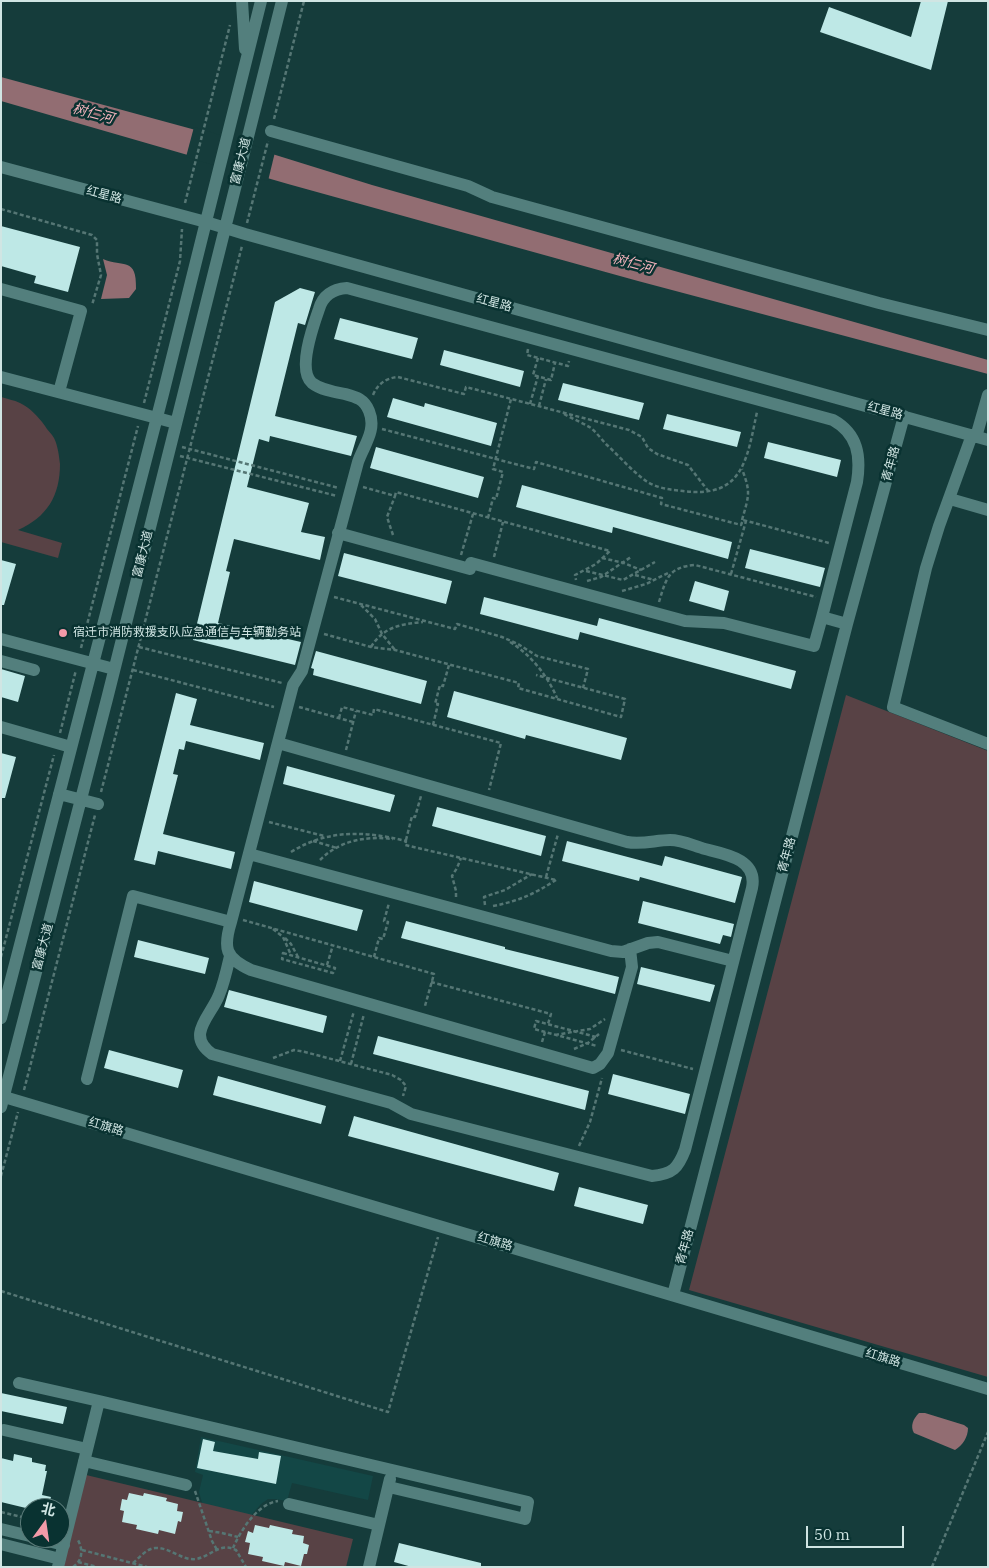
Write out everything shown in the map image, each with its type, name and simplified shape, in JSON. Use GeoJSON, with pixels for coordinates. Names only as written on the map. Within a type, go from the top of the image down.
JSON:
{"type":"FeatureCollection","features":[{"type":"Feature","properties":{"kind":"street"},"geometry":{"type":"LineString","coordinates":[[242,1],[245,65]]}},
{"type":"Feature","properties":{"kind":"street","name":"富康大道"},"geometry":{"type":"LineString","coordinates":[[1,1018],[157,418],[260,1]]}},
{"type":"Feature","properties":{"kind":"street","name":"富康大道"},"geometry":{"type":"LineString","coordinates":[[2,1100],[81,800],[282,1]]}},
{"type":"Feature","properties":{"kind":"street"},"geometry":{"type":"LineString","coordinates":[[271,130],[468,186],[492,197],[880,303],[988,330]]}},
{"type":"Feature","properties":{"kind":"street","name":"红星路"},"geometry":{"type":"LineString","coordinates":[[1,167],[206,222],[224,229],[979,437]]}},
{"type":"Feature","properties":{"kind":"street"},"geometry":{"type":"LineString","coordinates":[[338,533],[470,569],[471,563],[686,621],[724,623],[814,646],[857,482],[860,465],[853,440],[843,427],[832,420],[366,293],[340,288],[330,292],[322,300],[306,357],[306,373],[311,381],[320,387],[358,398],[366,404],[372,426],[358,462],[338,533],[302,670],[293,685],[287,707],[226,939],[230,956],[238,964],[251,970],[593,1068],[600,1064],[610,1048],[632,967],[630,949]]}},
{"type":"Feature","properties":{"kind":"street"},"geometry":{"type":"LineString","coordinates":[[1,289],[81,311],[59,392]]}},
{"type":"Feature","properties":{"kind":"street"},"geometry":{"type":"LineString","coordinates":[[1,377],[176,422]]}},
{"type":"Feature","properties":{"kind":"street"},"geometry":{"type":"LineString","coordinates":[[988,396],[979,437],[939,526],[926,568],[893,707],[988,744]]}},
{"type":"Feature","properties":{"kind":"street","name":"青年路"},"geometry":{"type":"LineString","coordinates":[[673,1295],[847,624],[904,416]]}},
{"type":"Feature","properties":{"kind":"street"},"geometry":{"type":"LineString","coordinates":[[950,499],[988,510]]}},
{"type":"Feature","properties":{"kind":"street"},"geometry":{"type":"LineString","coordinates":[[822,617],[847,624]]}},
{"type":"Feature","properties":{"kind":"street"},"geometry":{"type":"LineString","coordinates":[[1,639],[114,670]]}},
{"type":"Feature","properties":{"kind":"street"},"geometry":{"type":"LineString","coordinates":[[1,661],[34,670]]}},
{"type":"Feature","properties":{"kind":"street"},"geometry":{"type":"LineString","coordinates":[[1,727],[71,747]]}},
{"type":"Feature","properties":{"kind":"street"},"geometry":{"type":"LineString","coordinates":[[230,956],[218,997],[202,1025],[201,1041],[212,1054],[391,1103],[412,1114],[652,1176],[673,1171],[680,1163],[686,1150],[754,880],[745,864],[736,857],[670,840],[636,844],[278,743]]}},
{"type":"Feature","properties":{"kind":"street"},"geometry":{"type":"LineString","coordinates":[[59,794],[98,804]]}},
{"type":"Feature","properties":{"kind":"street"},"geometry":{"type":"LineString","coordinates":[[249,854],[610,951],[623,952],[648,943],[658,942],[733,961]]}},
{"type":"Feature","properties":{"kind":"street"},"geometry":{"type":"LineString","coordinates":[[87,1080],[133,896],[231,919]]}},
{"type":"Feature","properties":{"kind":"street","name":"红旗路"},"geometry":{"type":"LineString","coordinates":[[2,1100],[21,1102],[988,1389]]}},
{"type":"Feature","properties":{"kind":"street"},"geometry":{"type":"LineString","coordinates":[[19,1383],[528,1502],[524,1519],[389,1487]]}},
{"type":"Feature","properties":{"kind":"street"},"geometry":{"type":"LineString","coordinates":[[70,1520],[99,1401]]}},
{"type":"Feature","properties":{"kind":"street"},"geometry":{"type":"LineString","coordinates":[[4,1430],[186,1485]]}},
{"type":"Feature","properties":{"kind":"street"},"geometry":{"type":"LineString","coordinates":[[369,1567],[393,1470]]}},
{"type":"Feature","properties":{"kind":"street"},"geometry":{"type":"LineString","coordinates":[[289,1504],[379,1525]]}},
{"type":"Feature","properties":{"kind":"street"},"geometry":{"type":"LineString","coordinates":[[1,1529],[20,1534]]}},
{"type":"Feature","properties":{"kind":"street"},"geometry":{"type":"LineString","coordinates":[[1,1544],[59,1563],[63,1548]]}},
{"type":"Feature","properties":{"kind":"path"},"geometry":{"type":"LineString","coordinates":[[1,1176],[139,647],[304,1]]}},
{"type":"Feature","properties":{"kind":"path"},"geometry":{"type":"LineString","coordinates":[[1,957],[180,261],[182,216],[231,20]]}},
{"type":"Feature","properties":{"kind":"path"},"geometry":{"type":"LineString","coordinates":[[1,210],[92,235],[97,240],[97,254],[101,275],[91,310],[81,311]]}},
{"type":"Feature","properties":{"kind":"path"},"geometry":{"type":"LineString","coordinates":[[538,358],[533,375],[546,379],[551,380],[555,363]]}},
{"type":"Feature","properties":{"kind":"path"},"geometry":{"type":"LineString","coordinates":[[530,404],[538,376]]}},
{"type":"Feature","properties":{"kind":"path"},"geometry":{"type":"LineString","coordinates":[[368,408],[374,390],[389,377],[398,377],[464,394],[466,387],[630,430],[642,437],[648,448],[657,454],[688,465],[709,492]]}},
{"type":"Feature","properties":{"kind":"path"},"geometry":{"type":"LineString","coordinates":[[539,406],[546,379]]}},
{"type":"Feature","properties":{"kind":"path"},"geometry":{"type":"LineString","coordinates":[[488,518],[493,498],[496,499],[503,472],[493,469],[511,399]]}},
{"type":"Feature","properties":{"kind":"path"},"geometry":{"type":"LineString","coordinates":[[558,412],[592,429],[648,483],[686,492],[709,492],[724,485],[738,475],[742,468],[748,455],[760,400]]}},
{"type":"Feature","properties":{"kind":"path"},"geometry":{"type":"LineString","coordinates":[[372,426],[534,469],[536,462],[662,498],[661,504],[741,524]]}},
{"type":"Feature","properties":{"kind":"path"},"geometry":{"type":"LineString","coordinates":[[169,449],[189,449],[350,491]]}},
{"type":"Feature","properties":{"kind":"path"},"geometry":{"type":"LineString","coordinates":[[169,449],[187,457],[350,491],[394,496]]}},
{"type":"Feature","properties":{"kind":"path"},"geometry":{"type":"LineString","coordinates":[[741,524],[749,495],[749,487],[742,468]]}},
{"type":"Feature","properties":{"kind":"path"},"geometry":{"type":"LineString","coordinates":[[394,549],[394,538],[387,518],[396,492],[610,551],[585,570],[575,575],[578,582],[556,586]]}},
{"type":"Feature","properties":{"kind":"path"},"geometry":{"type":"LineString","coordinates":[[458,566],[473,514]]}},
{"type":"Feature","properties":{"kind":"path"},"geometry":{"type":"LineString","coordinates":[[741,524],[742,520],[746,520],[840,546]]}},
{"type":"Feature","properties":{"kind":"path"},"geometry":{"type":"LineString","coordinates":[[731,574],[746,520]]}},
{"type":"Feature","properties":{"kind":"path"},"geometry":{"type":"LineString","coordinates":[[491,569],[504,522]]}},
{"type":"Feature","properties":{"kind":"path"},"geometry":{"type":"LineString","coordinates":[[586,582],[604,575],[631,557]]}},
{"type":"Feature","properties":{"kind":"path"},"geometry":{"type":"LineString","coordinates":[[602,558],[624,563],[641,570]]}},
{"type":"Feature","properties":{"kind":"path"},"geometry":{"type":"LineString","coordinates":[[585,570],[623,580],[655,562]]}},
{"type":"Feature","properties":{"kind":"path"},"geometry":{"type":"LineString","coordinates":[[617,592],[631,589],[685,566],[695,566],[826,599]]}},
{"type":"Feature","properties":{"kind":"path"},"geometry":{"type":"LineString","coordinates":[[656,613],[665,583],[668,576],[674,570]]}},
{"type":"Feature","properties":{"kind":"path"},"geometry":{"type":"LineString","coordinates":[[634,575],[654,580]]}},
{"type":"Feature","properties":{"kind":"path"},"geometry":{"type":"LineString","coordinates":[[332,596],[455,630],[457,624],[502,637],[537,656],[588,669],[583,688]]}},
{"type":"Feature","properties":{"kind":"path"},"geometry":{"type":"LineString","coordinates":[[360,604],[375,619],[382,634],[395,650]]}},
{"type":"Feature","properties":{"kind":"path"},"geometry":{"type":"LineString","coordinates":[[371,647],[382,634],[396,626],[427,622]]}},
{"type":"Feature","properties":{"kind":"path"},"geometry":{"type":"LineString","coordinates":[[312,631],[371,647],[395,650],[518,683],[518,688],[621,716],[625,699],[536,675]]}},
{"type":"Feature","properties":{"kind":"path"},"geometry":{"type":"LineString","coordinates":[[502,637],[529,657],[546,678],[557,699]]}},
{"type":"Feature","properties":{"kind":"path"},"geometry":{"type":"LineString","coordinates":[[139,647],[293,685]]}},
{"type":"Feature","properties":{"kind":"path"},"geometry":{"type":"LineString","coordinates":[[432,725],[438,704],[435,704],[440,685],[443,686],[449,665]]}},
{"type":"Feature","properties":{"kind":"path"},"geometry":{"type":"LineString","coordinates":[[133,670],[353,722]]}},
{"type":"Feature","properties":{"kind":"path"},"geometry":{"type":"LineString","coordinates":[[339,718],[342,707],[373,715],[374,709],[501,743],[486,802]]}},
{"type":"Feature","properties":{"kind":"path"},"geometry":{"type":"LineString","coordinates":[[343,762],[356,711]]}},
{"type":"Feature","properties":{"kind":"path"},"geometry":{"type":"LineString","coordinates":[[424,784],[415,817],[412,816],[405,845],[556,880],[537,893],[525,898],[513,902],[480,906]]}},
{"type":"Feature","properties":{"kind":"path"},"geometry":{"type":"LineString","coordinates":[[258,819],[326,837]]}},
{"type":"Feature","properties":{"kind":"path"},"geometry":{"type":"LineString","coordinates":[[546,877],[561,823]]}},
{"type":"Feature","properties":{"kind":"path"},"geometry":{"type":"LineString","coordinates":[[277,861],[311,841],[326,837],[366,833],[380,834],[406,841]]}},
{"type":"Feature","properties":{"kind":"path"},"geometry":{"type":"LineString","coordinates":[[310,870],[337,848],[363,838],[377,837],[406,841]]}},
{"type":"Feature","properties":{"kind":"path"},"geometry":{"type":"LineString","coordinates":[[311,841],[337,848]]}},
{"type":"Feature","properties":{"kind":"path"},"geometry":{"type":"LineString","coordinates":[[453,909],[456,891],[452,876],[461,858]]}},
{"type":"Feature","properties":{"kind":"path"},"geometry":{"type":"LineString","coordinates":[[486,906],[484,897],[515,886],[532,874]]}},
{"type":"Feature","properties":{"kind":"path"},"geometry":{"type":"LineString","coordinates":[[374,957],[379,938],[383,939],[388,922],[384,921],[392,892]]}},
{"type":"Feature","properties":{"kind":"path"},"geometry":{"type":"LineString","coordinates":[[231,919],[272,928],[434,974],[422,1018]]}},
{"type":"Feature","properties":{"kind":"path"},"geometry":{"type":"LineString","coordinates":[[272,928],[291,944],[298,957]]}},
{"type":"Feature","properties":{"kind":"path"},"geometry":{"type":"LineString","coordinates":[[284,938],[291,956]]}},
{"type":"Feature","properties":{"kind":"path"},"geometry":{"type":"LineString","coordinates":[[320,989],[332,945]]}},
{"type":"Feature","properties":{"kind":"path"},"geometry":{"type":"LineString","coordinates":[[283,953],[298,957],[335,968],[334,973],[282,958],[283,953]]}},
{"type":"Feature","properties":{"kind":"path"},"geometry":{"type":"LineString","coordinates":[[432,982],[550,1014],[548,1024]]}},
{"type":"Feature","properties":{"kind":"path"},"geometry":{"type":"LineString","coordinates":[[340,1062],[362,1001]]}},
{"type":"Feature","properties":{"kind":"path"},"geometry":{"type":"LineString","coordinates":[[351,1064],[362,1001]]}},
{"type":"Feature","properties":{"kind":"path"},"geometry":{"type":"LineString","coordinates":[[555,1034],[590,1029],[610,1014]]}},
{"type":"Feature","properties":{"kind":"path"},"geometry":{"type":"LineString","coordinates":[[610,1048],[597,1037],[536,1021],[534,1029],[705,1072]]}},
{"type":"Feature","properties":{"kind":"path"},"geometry":{"type":"LineString","coordinates":[[573,1049],[588,1043],[603,1030]]}},
{"type":"Feature","properties":{"kind":"path"},"geometry":{"type":"LineString","coordinates":[[568,1154],[581,1144],[585,1135],[610,1048]]}},
{"type":"Feature","properties":{"kind":"path"},"geometry":{"type":"LineString","coordinates":[[256,1066],[294,1050],[392,1075],[401,1080],[406,1086],[405,1094],[396,1106]]}},
{"type":"Feature","properties":{"kind":"path"},"geometry":{"type":"LineString","coordinates":[[1,1290],[388,1412],[441,1226]]}},
{"type":"Feature","properties":{"kind":"path"},"geometry":{"type":"LineString","coordinates":[[932,1567],[988,1432]]}},
{"type":"Feature","properties":{"kind":"path"},"geometry":{"type":"LineString","coordinates":[[186,1485],[194,1488],[209,1531],[218,1550]]}},
{"type":"Feature","properties":{"kind":"path"},"geometry":{"type":"LineString","coordinates":[[233,1548],[238,1537],[259,1510],[277,1500],[289,1504]]}},
{"type":"Feature","properties":{"kind":"path"},"geometry":{"type":"LineString","coordinates":[[1,1512],[20,1517]]}},
{"type":"Feature","properties":{"kind":"path"},"geometry":{"type":"LineString","coordinates":[[209,1531],[238,1537]]}},
{"type":"Feature","properties":{"kind":"path"},"geometry":{"type":"LineString","coordinates":[[133,1563],[148,1550],[157,1548],[195,1559],[224,1546],[236,1550],[246,1567]]}},
{"type":"Feature","properties":{"kind":"path"},"geometry":{"type":"LineString","coordinates":[[82,1550],[147,1567]]}},
{"type":"Feature","properties":{"kind":"path"},"geometry":{"type":"LineString","coordinates":[[78,1562],[98,1567]]}},
{"type":"Feature","properties":{"kind":"shaded area"},"geometry":{"type":"Polygon","coordinates":[[[1,397],[24,405],[37,416],[55,441],[60,464],[58,486],[54,496],[50,504],[37,519],[18,530],[62,543],[58,558],[1,542],[1,397]]]}},
{"type":"Feature","properties":{"kind":"shaded area"},"geometry":{"type":"Polygon","coordinates":[[[846,695],[988,751],[988,1377],[689,1290],[846,695]]]}},
{"type":"Feature","properties":{"kind":"shaded area"},"geometry":{"type":"Polygon","coordinates":[[[201,1437],[373,1476],[368,1500],[292,1483],[287,1501],[268,1499],[261,1504],[236,1533],[204,1510],[199,1492],[203,1475],[195,1472],[201,1437]]]}},
{"type":"Feature","properties":{"kind":"shaded area"},"geometry":{"type":"Polygon","coordinates":[[[82,1474],[353,1539],[346,1567],[60,1567],[64,1548],[70,1548],[70,1525],[82,1474]]]}},
{"type":"Feature","properties":{"kind":"water","name":"树仁河"},"geometry":{"type":"Polygon","coordinates":[[[1,77],[192,129],[372,185],[988,360],[988,374],[638,281],[288,184],[1,101],[1,77]]]}},
{"type":"Feature","properties":{"kind":"water"},"geometry":{"type":"Polygon","coordinates":[[[103,259],[131,267],[136,279],[136,289],[129,298],[101,299],[107,275],[103,259]]]}},
{"type":"Feature","properties":{"kind":"water"},"geometry":{"type":"Polygon","coordinates":[[[919,1413],[925,1413],[964,1425],[968,1428],[967,1435],[955,1450],[914,1433],[913,1423],[919,1413]]]}},
{"type":"Feature","properties":{"kind":"pier"},"geometry":{"type":"Polygon","coordinates":[[[194,127],[275,152],[268,181],[186,157],[194,127]]]}},
{"type":"Feature","properties":{"kind":"building"},"geometry":{"type":"Polygon","coordinates":[[[921,1],[948,1],[931,70],[820,32],[829,7],[911,37],[921,1]]]}},
{"type":"Feature","properties":{"kind":"building"},"geometry":{"type":"Polygon","coordinates":[[[1,226],[80,247],[68,292],[34,283],[36,276],[1,266],[1,226]]]}},
{"type":"Feature","properties":{"kind":"building"},"geometry":{"type":"Polygon","coordinates":[[[300,288],[315,292],[305,325],[298,323],[275,416],[357,436],[351,456],[270,436],[269,442],[259,439],[247,487],[309,503],[301,532],[325,537],[320,560],[234,539],[226,571],[230,572],[218,623],[301,642],[295,665],[193,640],[275,302],[300,288]]]}},
{"type":"Feature","properties":{"kind":"building"},"geometry":{"type":"Polygon","coordinates":[[[340,318],[418,338],[412,359],[334,339],[340,318]]]}},
{"type":"Feature","properties":{"kind":"building"},"geometry":{"type":"Polygon","coordinates":[[[444,350],[524,371],[520,387],[440,365],[444,350]]]}},
{"type":"Feature","properties":{"kind":"building"},"geometry":{"type":"Polygon","coordinates":[[[563,383],[644,403],[639,420],[558,400],[563,383]]]}},
{"type":"Feature","properties":{"kind":"building"},"geometry":{"type":"Polygon","coordinates":[[[393,398],[424,407],[425,403],[497,423],[491,446],[387,417],[393,398]]]}},
{"type":"Feature","properties":{"kind":"building"},"geometry":{"type":"Polygon","coordinates":[[[667,414],[741,432],[737,447],[663,429],[667,414]]]}},
{"type":"Feature","properties":{"kind":"building"},"geometry":{"type":"Polygon","coordinates":[[[768,442],[841,460],[837,477],[764,458],[768,442]]]}},
{"type":"Feature","properties":{"kind":"building"},"geometry":{"type":"Polygon","coordinates":[[[376,447],[484,477],[478,498],[370,468],[376,447]]]}},
{"type":"Feature","properties":{"kind":"building"},"geometry":{"type":"Polygon","coordinates":[[[522,485],[732,542],[728,559],[613,527],[612,533],[516,507],[522,485]]]}},
{"type":"Feature","properties":{"kind":"building"},"geometry":{"type":"Polygon","coordinates":[[[750,549],[825,568],[820,587],[745,568],[750,549]]]}},
{"type":"Feature","properties":{"kind":"building"},"geometry":{"type":"Polygon","coordinates":[[[344,553],[452,581],[446,604],[338,576],[344,553]]]}},
{"type":"Feature","properties":{"kind":"building"},"geometry":{"type":"Polygon","coordinates":[[[1,560],[16,564],[4,605],[1,605],[1,560]]]}},
{"type":"Feature","properties":{"kind":"building"},"geometry":{"type":"Polygon","coordinates":[[[695,581],[729,591],[724,611],[689,601],[695,581]]]}},
{"type":"Feature","properties":{"kind":"building"},"geometry":{"type":"Polygon","coordinates":[[[484,597],[597,626],[599,618],[796,671],[791,689],[580,632],[578,640],[480,614],[484,597]]]}},
{"type":"Feature","properties":{"kind":"building"},"geometry":{"type":"Polygon","coordinates":[[[316,651],[427,681],[421,704],[313,675],[314,669],[311,668],[316,651]]]}},
{"type":"Feature","properties":{"kind":"building"},"geometry":{"type":"Polygon","coordinates":[[[1,669],[25,676],[18,702],[1,697],[1,669]]]}},
{"type":"Feature","properties":{"kind":"building"},"geometry":{"type":"Polygon","coordinates":[[[454,691],[627,738],[621,760],[526,735],[525,739],[447,717],[454,691]]]}},
{"type":"Feature","properties":{"kind":"building"},"geometry":{"type":"Polygon","coordinates":[[[176,693],[197,699],[190,725],[264,743],[260,760],[186,741],[184,750],[179,749],[173,774],[178,775],[163,834],[235,852],[231,869],[158,851],[155,865],[134,860],[176,693]]]}},
{"type":"Feature","properties":{"kind":"building"},"geometry":{"type":"Polygon","coordinates":[[[1,753],[16,757],[5,798],[1,798],[1,753]]]}},
{"type":"Feature","properties":{"kind":"building"},"geometry":{"type":"Polygon","coordinates":[[[287,766],[395,795],[390,812],[283,784],[287,766]]]}},
{"type":"Feature","properties":{"kind":"building"},"geometry":{"type":"Polygon","coordinates":[[[437,807],[546,836],[541,856],[432,826],[437,807]]]}},
{"type":"Feature","properties":{"kind":"building"},"geometry":{"type":"Polygon","coordinates":[[[567,841],[662,866],[665,856],[742,877],[735,903],[640,877],[639,881],[562,861],[567,841]]]}},
{"type":"Feature","properties":{"kind":"building"},"geometry":{"type":"Polygon","coordinates":[[[254,881],[363,910],[357,931],[249,902],[254,881]]]}},
{"type":"Feature","properties":{"kind":"building"},"geometry":{"type":"Polygon","coordinates":[[[643,901],[734,924],[731,937],[723,935],[720,944],[638,923],[643,901]]]}},
{"type":"Feature","properties":{"kind":"building"},"geometry":{"type":"Polygon","coordinates":[[[406,921],[505,947],[505,949],[619,977],[615,994],[401,938],[406,921]]]}},
{"type":"Feature","properties":{"kind":"building"},"geometry":{"type":"Polygon","coordinates":[[[138,940],[209,958],[205,974],[134,957],[138,940]]]}},
{"type":"Feature","properties":{"kind":"building"},"geometry":{"type":"Polygon","coordinates":[[[641,967],[715,985],[710,1002],[637,984],[641,967]]]}},
{"type":"Feature","properties":{"kind":"building"},"geometry":{"type":"Polygon","coordinates":[[[229,990],[327,1016],[323,1033],[224,1007],[229,990]]]}},
{"type":"Feature","properties":{"kind":"building"},"geometry":{"type":"Polygon","coordinates":[[[378,1036],[589,1091],[585,1110],[373,1054],[378,1036]]]}},
{"type":"Feature","properties":{"kind":"building"},"geometry":{"type":"Polygon","coordinates":[[[109,1050],[183,1070],[178,1088],[104,1068],[109,1050]]]}},
{"type":"Feature","properties":{"kind":"building"},"geometry":{"type":"Polygon","coordinates":[[[613,1074],[690,1094],[685,1114],[608,1094],[613,1074]]]}},
{"type":"Feature","properties":{"kind":"building"},"geometry":{"type":"Polygon","coordinates":[[[218,1076],[326,1106],[321,1124],[213,1095],[218,1076]]]}},
{"type":"Feature","properties":{"kind":"building"},"geometry":{"type":"Polygon","coordinates":[[[354,1116],[559,1173],[554,1191],[348,1136],[354,1116]]]}},
{"type":"Feature","properties":{"kind":"building"},"geometry":{"type":"Polygon","coordinates":[[[579,1187],[648,1205],[643,1224],[574,1206],[579,1187]]]}},
{"type":"Feature","properties":{"kind":"building"},"geometry":{"type":"Polygon","coordinates":[[[1,1393],[67,1407],[63,1424],[1,1411],[1,1393]]]}},
{"type":"Feature","properties":{"kind":"building"},"geometry":{"type":"Polygon","coordinates":[[[203,1439],[215,1442],[213,1451],[258,1459],[259,1452],[281,1456],[276,1484],[197,1468],[203,1439]]]}},
{"type":"Feature","properties":{"kind":"building"},"geometry":{"type":"Polygon","coordinates":[[[14,1454],[32,1458],[32,1462],[46,1465],[45,1471],[47,1471],[42,1495],[51,1498],[20,1498],[20,1507],[1,1502],[1,1458],[13,1461],[14,1454]]]}},
{"type":"Feature","properties":{"kind":"building"},"geometry":{"type":"Polygon","coordinates":[[[129,1493],[143,1496],[144,1493],[167,1498],[166,1501],[178,1504],[177,1511],[183,1512],[181,1522],[178,1521],[175,1534],[159,1530],[158,1534],[136,1529],[137,1525],[122,1522],[124,1511],[120,1510],[122,1499],[127,1500],[129,1493]]]}},
{"type":"Feature","properties":{"kind":"building"},"geometry":{"type":"Polygon","coordinates":[[[255,1525],[269,1528],[270,1525],[293,1530],[292,1534],[304,1536],[303,1543],[309,1545],[301,1566],[285,1562],[284,1566],[262,1561],[263,1557],[248,1554],[250,1543],[245,1542],[248,1531],[253,1533],[255,1525]]]}},
{"type":"Feature","properties":{"kind":"building"},"geometry":{"type":"Polygon","coordinates":[[[399,1543],[481,1563],[481,1567],[412,1567],[394,1562],[399,1543]]]}},
{"type":"Feature","properties":{"kind":"place","name":"宿迁市消防救援支队应急通信与车辆勤务站"},"geometry":{"type":"Point","coordinates":[63,633]}}]}
